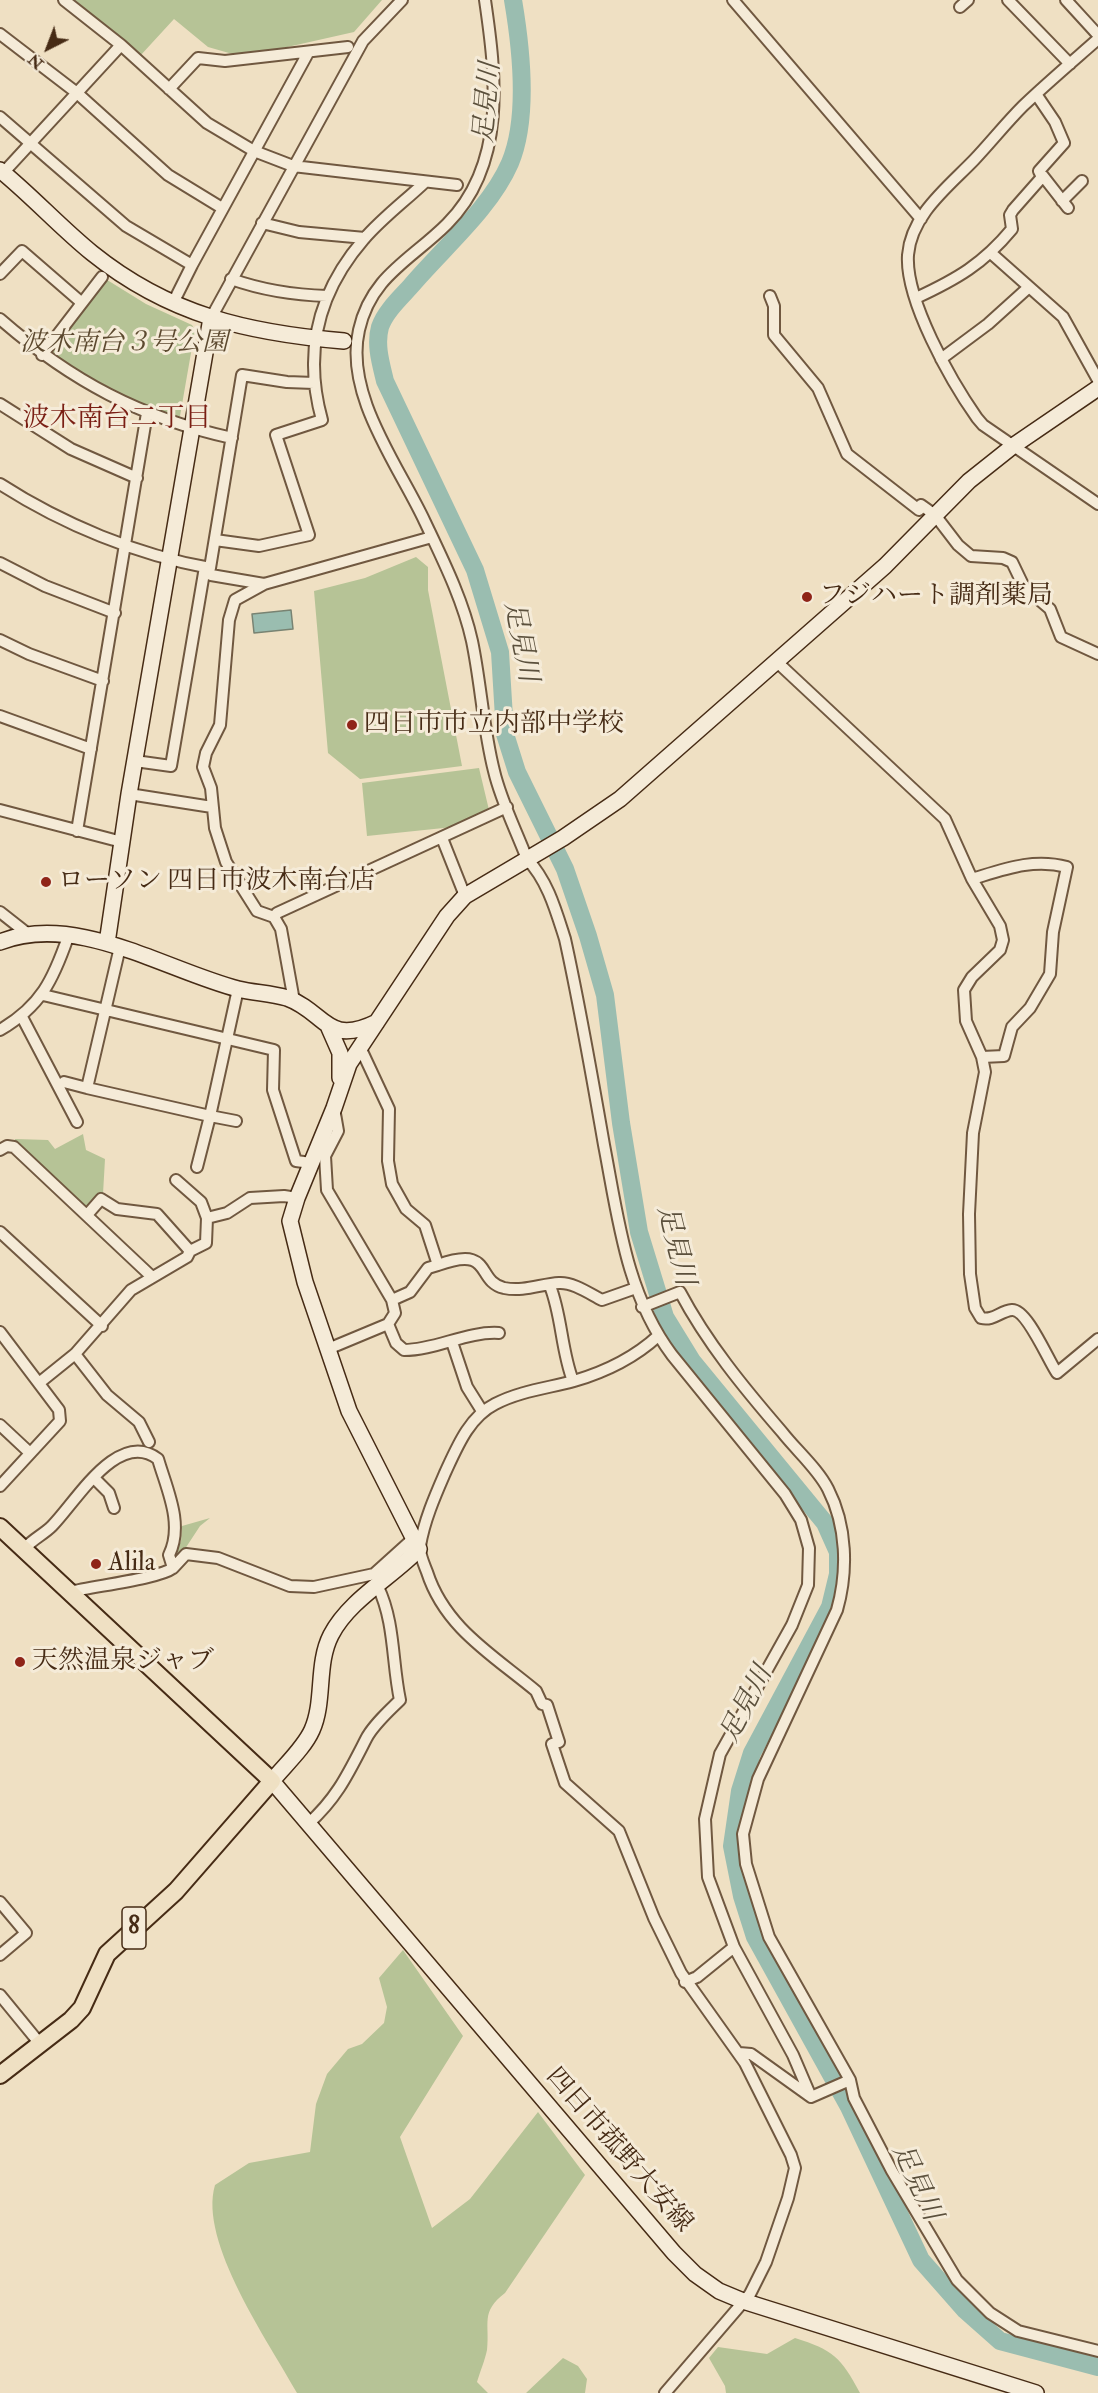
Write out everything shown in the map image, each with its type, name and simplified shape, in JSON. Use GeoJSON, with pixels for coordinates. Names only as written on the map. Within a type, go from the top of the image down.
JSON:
{"type":"FeatureCollection","features":[{"type":"Feature","properties":{"kind":"main road"},"geometry":{"type":"LineString","coordinates":[[0,1527],[272,1781]]}},
{"type":"Feature","properties":{"kind":"main road","name":"8"},"geometry":{"type":"LineString","coordinates":[[0,2075],[41,2045],[82,2008],[107,1954],[176,1891],[272,1781]]}},
{"type":"Feature","properties":{"kind":"street"},"geometry":{"type":"LineString","coordinates":[[64,0],[121,45],[168,89],[223,135],[254,152],[293,166],[457,185]]}},
{"type":"Feature","properties":{"kind":"street"},"geometry":{"type":"LineString","coordinates":[[87,1088],[106,1010],[114,945],[122,842],[129,794],[211,318],[366,35],[402,0]]}},
{"type":"Feature","properties":{"kind":"street"},"geometry":{"type":"LineString","coordinates":[[485,0],[495,80],[492,130],[485,159],[466,197],[448,223],[385,277],[373,292],[358,332],[357,359],[372,420],[432,537],[458,596],[471,638],[482,720],[494,774],[529,858],[550,894],[565,939],[620,1227],[636,1288],[658,1336],[785,1494],[801,1520],[809,1548],[808,1585],[792,1625],[720,1754],[711,1786],[704,1835],[708,1877],[734,1947],[793,2055],[810,2097]]}},
{"type":"Feature","properties":{"kind":"street"},"geometry":{"type":"LineString","coordinates":[[733,0],[921,219]]}},
{"type":"Feature","properties":{"kind":"street"},"geometry":{"type":"LineString","coordinates":[[1008,0],[1070,64]]}},
{"type":"Feature","properties":{"kind":"street"},"geometry":{"type":"LineString","coordinates":[[1066,0],[1098,37],[1036,94],[921,219],[913,233],[908,254],[909,273],[916,298],[941,359],[977,418],[1013,446],[1098,504]]}},
{"type":"Feature","properties":{"kind":"street"},"geometry":{"type":"LineString","coordinates":[[0,34],[77,93],[168,176],[222,207]]}},
{"type":"Feature","properties":{"kind":"street"},"geometry":{"type":"LineString","coordinates":[[121,45],[1,173],[110,266],[164,298],[211,318],[260,332],[344,341]]}},
{"type":"Feature","properties":{"kind":"street"},"geometry":{"type":"LineString","coordinates":[[168,89],[198,58],[225,62],[348,47]]}},
{"type":"Feature","properties":{"kind":"street"},"geometry":{"type":"LineString","coordinates":[[177,295],[222,207],[308,53]]}},
{"type":"Feature","properties":{"kind":"street"},"geometry":{"type":"LineString","coordinates":[[1036,94],[1055,122],[1064,143],[1040,171],[1042,177],[1065,204],[1082,181]]}},
{"type":"Feature","properties":{"kind":"street"},"geometry":{"type":"LineString","coordinates":[[0,117],[32,142],[126,226],[192,266]]}},
{"type":"Feature","properties":{"kind":"street"},"geometry":{"type":"LineString","coordinates":[[916,298],[968,272],[992,254],[1012,230],[1010,215],[1012,210],[1042,177]]}},
{"type":"Feature","properties":{"kind":"street"},"geometry":{"type":"LineString","coordinates":[[215,540],[259,546],[309,535],[276,435],[322,420],[314,383],[314,338],[327,296],[343,267],[365,238],[425,182]]}},
{"type":"Feature","properties":{"kind":"street"},"geometry":{"type":"LineString","coordinates":[[262,223],[299,232],[365,238]]}},
{"type":"Feature","properties":{"kind":"street"},"geometry":{"type":"LineString","coordinates":[[0,274],[22,251],[82,303]]}},
{"type":"Feature","properties":{"kind":"street"},"geometry":{"type":"LineString","coordinates":[[992,254],[1063,317],[1096,373]]}},
{"type":"Feature","properties":{"kind":"street"},"geometry":{"type":"LineString","coordinates":[[42,355],[102,277]]}},
{"type":"Feature","properties":{"kind":"street"},"geometry":{"type":"LineString","coordinates":[[231,279],[257,288],[296,295],[327,296]]}},
{"type":"Feature","properties":{"kind":"street"},"geometry":{"type":"LineString","coordinates":[[941,359],[988,324],[1029,287]]}},
{"type":"Feature","properties":{"kind":"street"},"geometry":{"type":"LineString","coordinates":[[770,296],[774,306],[774,335],[818,388],[847,454],[920,508],[935,515],[958,545],[971,556],[1003,558],[1012,562],[1024,587],[1050,609],[1060,637],[1098,654]]}},
{"type":"Feature","properties":{"kind":"street"},"geometry":{"type":"LineString","coordinates":[[0,319],[42,355],[92,387],[147,413],[192,429],[232,438]]}},
{"type":"Feature","properties":{"kind":"street"},"geometry":{"type":"LineString","coordinates":[[135,761],[171,766],[210,568],[242,375],[287,382],[314,383]]}},
{"type":"Feature","properties":{"kind":"street"},"geometry":{"type":"LineString","coordinates":[[665,2393],[750,2294],[766,2262],[788,2198],[795,2168],[778,2125],[738,2053],[686,1982],[654,1918],[619,1831],[565,1783],[552,1744],[559,1742],[547,1705],[542,1704],[536,1691],[460,1630],[448,1616],[434,1591],[417,1543],[349,1411],[305,1282],[290,1221],[297,1198],[317,1157],[349,1064],[379,1022],[441,924],[465,896],[563,838],[620,799],[885,566],[969,481],[1013,446],[1098,388]]}},
{"type":"Feature","properties":{"kind":"street"},"geometry":{"type":"LineString","coordinates":[[0,404],[71,449],[137,478]]}},
{"type":"Feature","properties":{"kind":"street"},"geometry":{"type":"LineString","coordinates":[[77,831],[147,413]]}},
{"type":"Feature","properties":{"kind":"street"},"geometry":{"type":"LineString","coordinates":[[0,484],[68,522],[126,544],[208,571],[264,584]]}},
{"type":"Feature","properties":{"kind":"street"},"geometry":{"type":"LineString","coordinates":[[294,1001],[281,929],[274,917],[256,911],[226,862],[215,828],[211,788],[203,767],[206,753],[220,725],[229,620],[236,600],[264,584],[432,537]]}},
{"type":"Feature","properties":{"kind":"street"},"geometry":{"type":"LineString","coordinates":[[0,563],[45,586],[115,613]]}},
{"type":"Feature","properties":{"kind":"street"},"geometry":{"type":"LineString","coordinates":[[0,640],[50,663],[103,681]]}},
{"type":"Feature","properties":{"kind":"street"},"geometry":{"type":"LineString","coordinates":[[777,662],[945,819],[972,879],[1000,926],[1003,940],[1000,950],[972,977],[964,990],[966,1021],[986,1072],[973,1133],[969,1214],[969,1274],[975,1308],[981,1318],[990,1320],[1012,1310],[1020,1312],[1028,1319],[1057,1372],[1098,1339]]}},
{"type":"Feature","properties":{"kind":"street"},"geometry":{"type":"LineString","coordinates":[[0,716],[91,749]]}},
{"type":"Feature","properties":{"kind":"street"},"geometry":{"type":"LineString","coordinates":[[129,794],[212,807]]}},
{"type":"Feature","properties":{"kind":"street"},"geometry":{"type":"LineString","coordinates":[[274,917],[277,913],[507,807]]}},
{"type":"Feature","properties":{"kind":"street"},"geometry":{"type":"LineString","coordinates":[[0,810],[122,842]]}},
{"type":"Feature","properties":{"kind":"street"},"geometry":{"type":"LineString","coordinates":[[442,838],[465,896]]}},
{"type":"Feature","properties":{"kind":"street"},"geometry":{"type":"LineString","coordinates":[[972,879],[1023,864],[1047,862],[1067,867],[1053,932],[1050,974],[1030,1008],[1012,1027],[1004,1056],[982,1058]]}},
{"type":"Feature","properties":{"kind":"street"},"geometry":{"type":"LineString","coordinates":[[0,912],[28,934]]}},
{"type":"Feature","properties":{"kind":"street"},"geometry":{"type":"LineString","coordinates":[[0,942],[28,934],[68,937],[114,945],[238,989],[294,1001],[329,1028],[340,1053],[339,1090]]}},
{"type":"Feature","properties":{"kind":"street"},"geometry":{"type":"LineString","coordinates":[[0,1030],[22,1017],[43,995],[68,937]]}},
{"type":"Feature","properties":{"kind":"street"},"geometry":{"type":"LineString","coordinates":[[197,1167],[238,989]]}},
{"type":"Feature","properties":{"kind":"street"},"geometry":{"type":"LineString","coordinates":[[43,995],[274,1050],[273,1089],[296,1161],[317,1157]]}},
{"type":"Feature","properties":{"kind":"street"},"geometry":{"type":"LineString","coordinates":[[22,1017],[77,1122]]}},
{"type":"Feature","properties":{"kind":"street"},"geometry":{"type":"LineString","coordinates":[[329,1028],[351,1031],[379,1022]]}},
{"type":"Feature","properties":{"kind":"street"},"geometry":{"type":"LineString","coordinates":[[360,1047],[389,1109],[388,1161],[392,1184],[406,1209],[425,1225],[438,1265]]}},
{"type":"Feature","properties":{"kind":"street"},"geometry":{"type":"LineString","coordinates":[[64,1082],[236,1121]]}},
{"type":"Feature","properties":{"kind":"street"},"geometry":{"type":"LineString","coordinates":[[0,1150],[7,1146],[14,1147],[151,1276]]}},
{"type":"Feature","properties":{"kind":"street"},"geometry":{"type":"LineString","coordinates":[[317,1157],[330,1198],[392,1300],[394,1317],[388,1324],[328,1349]]}},
{"type":"Feature","properties":{"kind":"street"},"geometry":{"type":"LineString","coordinates":[[39,1383],[75,1354],[102,1326],[131,1290],[151,1276],[188,1257],[190,1251],[206,1243],[207,1218],[201,1202],[176,1180]]}},
{"type":"Feature","properties":{"kind":"street"},"geometry":{"type":"LineString","coordinates":[[207,1218],[227,1213],[250,1198],[284,1196],[297,1198]]}},
{"type":"Feature","properties":{"kind":"street"},"geometry":{"type":"LineString","coordinates":[[87,1215],[101,1199],[117,1209],[157,1214],[190,1251]]}},
{"type":"Feature","properties":{"kind":"street"},"geometry":{"type":"LineString","coordinates":[[0,1232],[102,1326]]}},
{"type":"Feature","properties":{"kind":"street"},"geometry":{"type":"LineString","coordinates":[[392,1300],[410,1292],[428,1268],[467,1258],[481,1265],[500,1286],[516,1289],[559,1283],[569,1285],[602,1300],[636,1288]]}},
{"type":"Feature","properties":{"kind":"street"},"geometry":{"type":"LineString","coordinates":[[550,1286],[560,1321],[566,1363],[573,1381]]}},
{"type":"Feature","properties":{"kind":"street"},"geometry":{"type":"LineString","coordinates":[[644,1306],[680,1292],[698,1326],[740,1382],[828,1488],[841,1525],[844,1584],[837,1610],[758,1779],[743,1834],[746,1864],[757,1905],[769,1937],[850,2080],[854,2098],[892,2171],[957,2280],[990,2313],[1018,2331],[1098,2351]]}},
{"type":"Feature","properties":{"kind":"street"},"geometry":{"type":"LineString","coordinates":[[388,1324],[396,1343],[404,1350],[452,1342],[485,1332],[499,1333]]}},
{"type":"Feature","properties":{"kind":"street"},"geometry":{"type":"LineString","coordinates":[[0,1332],[59,1410],[60,1420],[0,1486]]}},
{"type":"Feature","properties":{"kind":"street"},"geometry":{"type":"LineString","coordinates":[[272,1781],[312,1731],[317,1712],[325,1651],[330,1636],[342,1619],[378,1587],[417,1543],[463,1436],[482,1411],[503,1400],[573,1381],[620,1363],[644,1349],[658,1336]]}},
{"type":"Feature","properties":{"kind":"street"},"geometry":{"type":"LineString","coordinates":[[452,1342],[467,1387],[482,1411]]}},
{"type":"Feature","properties":{"kind":"street"},"geometry":{"type":"LineString","coordinates":[[75,1354],[107,1395],[139,1422],[149,1442]]}},
{"type":"Feature","properties":{"kind":"street"},"geometry":{"type":"LineString","coordinates":[[0,1425],[30,1453]]}},
{"type":"Feature","properties":{"kind":"street"},"geometry":{"type":"LineString","coordinates":[[24,1550],[35,1536],[50,1528],[109,1462],[127,1452],[149,1452],[158,1459],[176,1525],[176,1540],[169,1555],[173,1568]]}},
{"type":"Feature","properties":{"kind":"street"},"geometry":{"type":"LineString","coordinates":[[94,1478],[109,1493],[114,1508]]}},
{"type":"Feature","properties":{"kind":"street"},"geometry":{"type":"LineString","coordinates":[[70,1592],[110,1582],[164,1574],[186,1554],[218,1558],[290,1586],[314,1587],[374,1574],[417,1543]]}},
{"type":"Feature","properties":{"kind":"street"},"geometry":{"type":"LineString","coordinates":[[308,1824],[332,1802],[357,1761],[366,1738],[400,1700],[390,1620],[378,1587]]}},
{"type":"Feature","properties":{"kind":"street","name":"四日市菰野大安線"},"geometry":{"type":"LineString","coordinates":[[272,1781],[674,2253],[695,2274],[719,2291],[743,2301],[1036,2393]]}},
{"type":"Feature","properties":{"kind":"street"},"geometry":{"type":"LineString","coordinates":[[0,1902],[26,1933],[0,1955]]}},
{"type":"Feature","properties":{"kind":"street"},"geometry":{"type":"LineString","coordinates":[[686,1982],[697,1977],[734,1947]]}},
{"type":"Feature","properties":{"kind":"street"},"geometry":{"type":"LineString","coordinates":[[0,1995],[41,2045]]}},
{"type":"Feature","properties":{"kind":"street"},"geometry":{"type":"LineString","coordinates":[[738,2053],[751,2054],[810,2097]]}},
{"type":"Feature","properties":{"kind":"street"},"geometry":{"type":"LineString","coordinates":[[810,2097],[850,2080]]}},
{"type":"Feature","properties":{"kind":"green space"},"geometry":{"type":"Polygon","coordinates":[[[75,0],[382,0],[354,32],[243,57],[208,47],[174,19],[140,56],[75,0]]]}},
{"type":"Feature","properties":{"kind":"green space","name":"波木南台３号公園"},"geometry":{"type":"Polygon","coordinates":[[[104,278],[146,304],[192,325],[195,330],[180,416],[176,419],[143,406],[52,356],[51,351],[104,278]]]}},
{"type":"Feature","properties":{"kind":"green space"},"geometry":{"type":"Polygon","coordinates":[[[416,557],[428,567],[428,590],[462,766],[360,779],[328,753],[314,591],[365,578],[416,557]]]}},
{"type":"Feature","properties":{"kind":"green space"},"geometry":{"type":"Polygon","coordinates":[[[479,768],[489,810],[453,827],[367,836],[362,783],[479,768]]]}},
{"type":"Feature","properties":{"kind":"green space"},"geometry":{"type":"Polygon","coordinates":[[[83,1134],[86,1150],[105,1159],[103,1194],[89,1206],[84,1205],[15,1142],[15,1139],[48,1140],[55,1149],[83,1134]]]}},
{"type":"Feature","properties":{"kind":"green space"},"geometry":{"type":"Polygon","coordinates":[[[210,1518],[200,1526],[181,1555],[176,1551],[181,1541],[182,1526],[210,1518]]]}},
{"type":"Feature","properties":{"kind":"green space"},"geometry":{"type":"Polygon","coordinates":[[[403,1950],[463,2036],[400,2137],[432,2228],[470,2199],[538,2112],[585,2175],[505,2293],[489,2312],[487,2350],[477,2382],[488,2393],[297,2393],[254,2320],[226,2262],[212,2208],[215,2185],[249,2163],[310,2152],[316,2104],[327,2074],[348,2049],[362,2044],[384,2023],[387,2007],[379,1978],[403,1950]]]}},
{"type":"Feature","properties":{"kind":"green space"},"geometry":{"type":"Polygon","coordinates":[[[795,2338],[819,2347],[835,2357],[847,2371],[860,2393],[726,2393],[725,2386],[709,2358],[718,2347],[767,2354],[795,2338]]]}},
{"type":"Feature","properties":{"kind":"green space"},"geometry":{"type":"Polygon","coordinates":[[[563,2358],[578,2366],[587,2379],[585,2393],[526,2393],[563,2358]]]}},
{"type":"Feature","properties":{"kind":"shaded area"},"geometry":{"type":"Polygon","coordinates":[[[291,610],[293,629],[254,633],[252,614],[291,610]]]}},
{"type":"Feature","properties":{"kind":"waterway","name":"足見川"},"geometry":{"type":"LineString","coordinates":[[513,0],[522,82],[520,125],[510,163],[491,196],[465,228],[385,316],[380,327],[379,354],[385,381],[475,570],[500,652],[505,734],[517,772],[565,869],[588,936],[605,995],[621,1123],[639,1232],[665,1317],[692,1361],[825,1523],[838,1552],[838,1574],[830,1607],[752,1753],[740,1791],[732,1846],[742,1896],[755,1937],[849,2107],[921,2260],[965,2310],[1000,2341],[1098,2367]]}},
{"type":"Feature","properties":{"kind":"place","name":"フジハート調剤薬局"},"geometry":{"type":"Point","coordinates":[807,597]}},
{"type":"Feature","properties":{"kind":"place","name":"四日市市立内部中学校"},"geometry":{"type":"Point","coordinates":[352,725]}},
{"type":"Feature","properties":{"kind":"place","name":"ローソン 四日市波木南台店"},"geometry":{"type":"Point","coordinates":[46,882]}},
{"type":"Feature","properties":{"kind":"place","name":"Alila"},"geometry":{"type":"Point","coordinates":[96,1564]}},
{"type":"Feature","properties":{"kind":"place","name":"天然温泉ジャブ"},"geometry":{"type":"Point","coordinates":[20,1662]}},
{"type":"Feature","properties":{"kind":"district","name":"波木南台二丁目"},"geometry":{"type":"Point","coordinates":[117,420]}}]}
